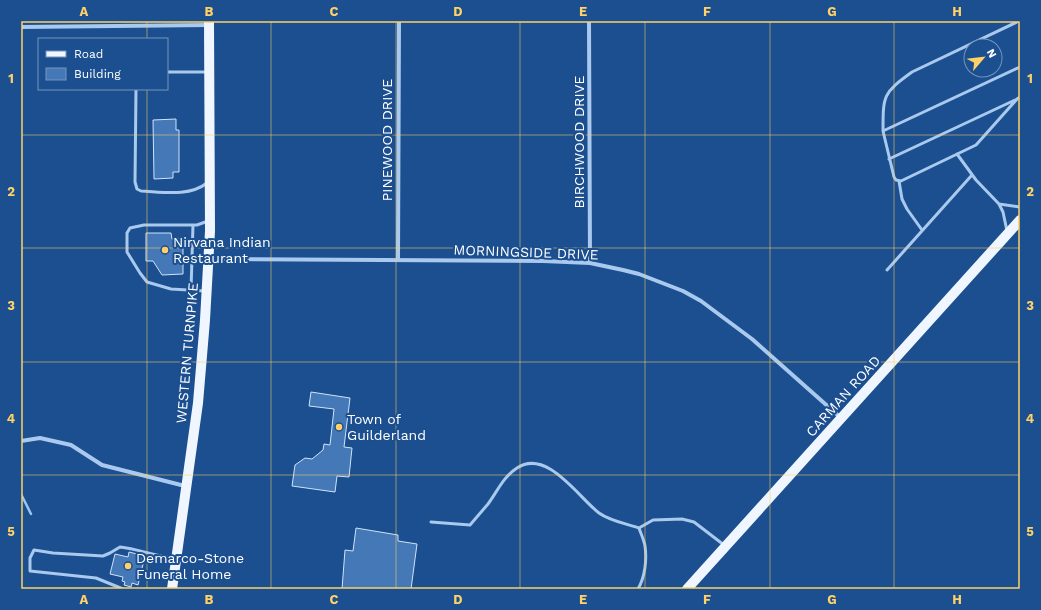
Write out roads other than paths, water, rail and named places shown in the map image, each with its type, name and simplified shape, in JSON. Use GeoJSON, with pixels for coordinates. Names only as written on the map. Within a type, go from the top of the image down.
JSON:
{"type":"FeatureCollection","features":[{"type":"Feature","properties":{"kind":"main road","name":"WESTERN TURNPIKE"},"geometry":{"type":"LineString","coordinates":[[172,589],[175,558],[187,486],[198,404],[206,291],[210,220],[209,23]]}},
{"type":"Feature","properties":{"kind":"main road","name":"CARMAN ROAD"},"geometry":{"type":"LineString","coordinates":[[687,589],[1020,220]]}},
{"type":"Feature","properties":{"kind":"street","name":"PINEWOOD DRIVE"},"geometry":{"type":"LineString","coordinates":[[398,259],[399,21]]}},
{"type":"Feature","properties":{"kind":"street","name":"BIRCHWOOD DRIVE"},"geometry":{"type":"LineString","coordinates":[[589,21],[590,263]]}},
{"type":"Feature","properties":{"kind":"street"},"geometry":{"type":"LineString","coordinates":[[21,26],[209,23]]}},
{"type":"Feature","properties":{"kind":"street","name":"MORNINGSIDE DRIVE"},"geometry":{"type":"LineString","coordinates":[[208,259],[544,261],[590,263],[639,274],[670,285],[701,301],[752,339],[842,418]]}},
{"type":"Feature","properties":{"kind":"street"},"geometry":{"type":"LineString","coordinates":[[21,441],[40,438],[71,445],[102,465],[187,486]]}},
{"type":"Feature","properties":{"kind":"lane"},"geometry":{"type":"LineString","coordinates":[[922,230],[907,209],[902,199],[899,181],[894,177],[889,159],[883,131],[883,104],[885,96],[896,83],[912,72],[1018,21]]}},
{"type":"Feature","properties":{"kind":"lane"},"geometry":{"type":"LineString","coordinates":[[883,131],[1020,67]]}},
{"type":"Feature","properties":{"kind":"lane"},"geometry":{"type":"LineString","coordinates":[[168,72],[209,72]]}},
{"type":"Feature","properties":{"kind":"lane"},"geometry":{"type":"LineString","coordinates":[[136,90],[135,182],[138,189],[142,192],[187,192],[196,190],[210,181]]}},
{"type":"Feature","properties":{"kind":"lane"},"geometry":{"type":"LineString","coordinates":[[889,159],[1018,98]]}},
{"type":"Feature","properties":{"kind":"lane"},"geometry":{"type":"LineString","coordinates":[[899,181],[980,142],[1018,98]]}},
{"type":"Feature","properties":{"kind":"lane"},"geometry":{"type":"LineString","coordinates":[[957,154],[972,175],[999,204],[1003,212],[1007,234]]}},
{"type":"Feature","properties":{"kind":"lane"},"geometry":{"type":"LineString","coordinates":[[887,270],[972,175]]}},
{"type":"Feature","properties":{"kind":"lane"},"geometry":{"type":"LineString","coordinates":[[999,204],[1020,207]]}},
{"type":"Feature","properties":{"kind":"lane"},"geometry":{"type":"LineString","coordinates":[[206,291],[171,289],[147,282],[127,252],[127,233],[130,228],[144,225],[197,225],[210,220]]}},
{"type":"Feature","properties":{"kind":"lane"},"geometry":{"type":"LineString","coordinates":[[191,290],[193,225]]}},
{"type":"Feature","properties":{"kind":"lane"},"geometry":{"type":"LineString","coordinates":[[191,290],[195,287]]}},
{"type":"Feature","properties":{"kind":"lane"},"geometry":{"type":"LineString","coordinates":[[431,522],[470,525],[488,503],[499,486],[516,469],[522,466],[541,464],[562,478],[600,514],[639,528],[653,520],[682,519],[694,522],[726,546]]}},
{"type":"Feature","properties":{"kind":"lane"},"geometry":{"type":"LineString","coordinates":[[638,589],[642,582],[646,557],[645,544],[639,528]]}},
{"type":"Feature","properties":{"kind":"lane"},"geometry":{"type":"LineString","coordinates":[[123,589],[96,578],[30,571],[30,558],[34,550],[53,553],[103,556],[120,547],[137,549],[160,557],[175,558]]}},
{"type":"Feature","properties":{"kind":"waterway"},"geometry":{"type":"LineString","coordinates":[[21,494],[31,514]]}},
{"type":"Feature","properties":{"kind":"place","name":"Nirvana Indian Restaurant"},"geometry":{"type":"Point","coordinates":[165,250]}},
{"type":"Feature","properties":{"kind":"place","name":"Town of Guilderland"},"geometry":{"type":"Point","coordinates":[339,427]}},
{"type":"Feature","properties":{"kind":"place","name":"Demarco-Stone Funeral Home"},"geometry":{"type":"Point","coordinates":[128,566]}}]}
